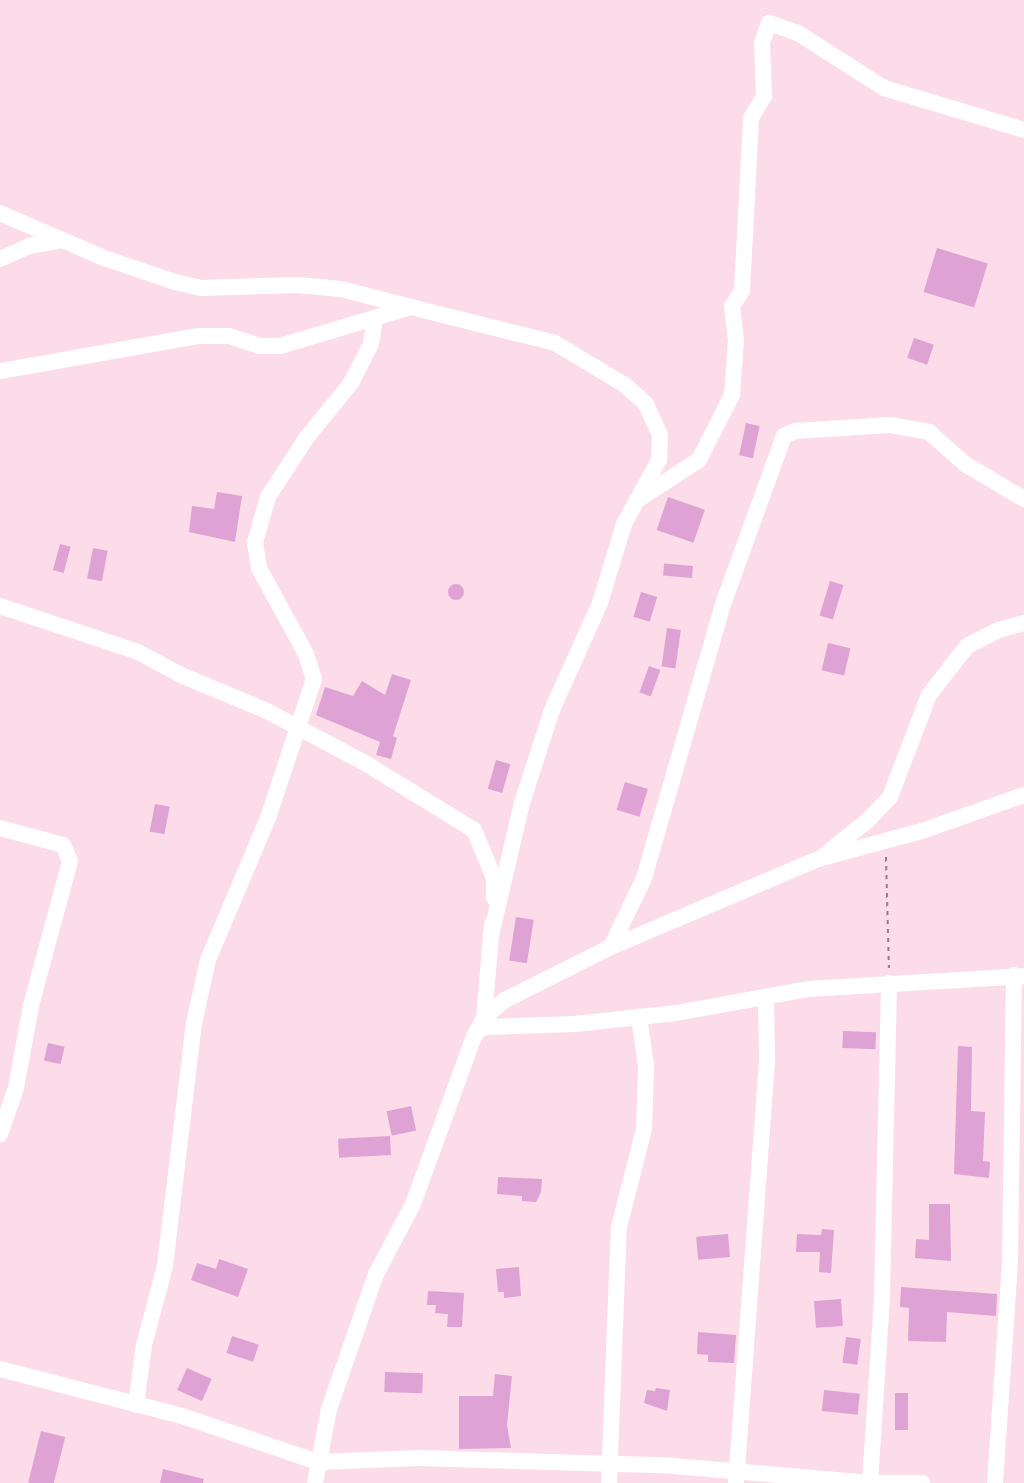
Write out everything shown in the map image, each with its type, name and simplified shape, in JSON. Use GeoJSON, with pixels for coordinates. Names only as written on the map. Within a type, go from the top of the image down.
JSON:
{"type":"FeatureCollection","features":[{"type":"Feature","properties":{"kind":"street"},"geometry":{"type":"LineString","coordinates":[[635,502],[699,460],[732,395],[736,340],[732,306],[742,291],[751,118],[764,96],[762,43],[769,22],[798,33],[884,88],[1024,130]]}},
{"type":"Feature","properties":{"kind":"street"},"geometry":{"type":"LineString","coordinates":[[0,213],[104,258],[202,288],[330,288],[546,339],[625,385],[654,417],[661,448],[659,460],[635,502],[614,549],[600,603],[552,710],[536,756],[491,934]]}},
{"type":"Feature","properties":{"kind":"street"},"geometry":{"type":"LineString","coordinates":[[0,259],[29,246],[65,240]]}},
{"type":"Feature","properties":{"kind":"street"},"geometry":{"type":"LineString","coordinates":[[0,371],[199,336],[229,336],[260,346],[280,346],[411,307]]}},
{"type":"Feature","properties":{"kind":"street"},"geometry":{"type":"LineString","coordinates":[[136,1405],[144,1345],[165,1266],[194,1023],[208,960],[257,847],[311,691],[312,667],[259,568],[255,542],[268,497],[307,437],[351,382],[371,344],[375,319]]}},
{"type":"Feature","properties":{"kind":"street"},"geometry":{"type":"LineString","coordinates":[[611,947],[644,878],[722,607],[784,436],[795,431],[890,425],[929,432],[965,464],[1024,499]]}},
{"type":"Feature","properties":{"kind":"street"},"geometry":{"type":"LineString","coordinates":[[0,606],[138,652],[183,676],[265,710],[299,731],[365,763],[474,830],[494,878],[484,1018]]}},
{"type":"Feature","properties":{"kind":"street"},"geometry":{"type":"LineString","coordinates":[[821,858],[867,821],[890,797],[929,695],[967,645],[999,630],[1024,623]]}},
{"type":"Feature","properties":{"kind":"street"},"geometry":{"type":"LineString","coordinates":[[315,1483],[329,1409],[376,1274],[413,1204],[474,1036],[484,1018],[505,1000],[611,947],[821,858],[886,841],[1024,795]]}},
{"type":"Feature","properties":{"kind":"street"},"geometry":{"type":"LineString","coordinates":[[0,828],[63,844],[70,861],[31,1006],[16,1088],[0,1134]]}},
{"type":"Feature","properties":{"kind":"street"},"geometry":{"type":"LineString","coordinates":[[474,1036],[481,1028],[639,1017],[766,998],[808,989],[1019,976],[1011,1262],[995,1483]]}},
{"type":"Feature","properties":{"kind":"street"},"geometry":{"type":"LineString","coordinates":[[870,1483],[883,1248],[889,983]]}},
{"type":"Feature","properties":{"kind":"street"},"geometry":{"type":"LineString","coordinates":[[736,1476],[767,1057],[766,998]]}},
{"type":"Feature","properties":{"kind":"street"},"geometry":{"type":"LineString","coordinates":[[609,1483],[619,1227],[644,1129],[646,1065],[639,1017]]}},
{"type":"Feature","properties":{"kind":"street"},"geometry":{"type":"LineString","coordinates":[[0,1369],[256,1438],[318,1462],[419,1458],[609,1464],[736,1476],[870,1483],[922,1483]]}},
{"type":"Feature","properties":{"kind":"path"},"geometry":{"type":"LineString","coordinates":[[886,841],[889,983]]}},
{"type":"Feature","properties":{"kind":"building"},"geometry":{"type":"Polygon","coordinates":[[[937,248],[988,263],[974,307],[924,292],[937,248]]]}},
{"type":"Feature","properties":{"kind":"building"},"geometry":{"type":"Polygon","coordinates":[[[914,338],[934,345],[927,365],[907,358],[914,338]]]}},
{"type":"Feature","properties":{"kind":"building"},"geometry":{"type":"Polygon","coordinates":[[[746,423],[760,426],[753,458],[739,455],[746,423]]]}},
{"type":"Feature","properties":{"kind":"building"},"geometry":{"type":"Polygon","coordinates":[[[217,492],[242,496],[235,542],[189,532],[192,506],[214,509],[217,492]]]}},
{"type":"Feature","properties":{"kind":"building"},"geometry":{"type":"Polygon","coordinates":[[[668,497],[705,510],[693,543],[657,530],[668,497]]]}},
{"type":"Feature","properties":{"kind":"building"},"geometry":{"type":"Polygon","coordinates":[[[60,544],[71,547],[64,573],[53,570],[60,544]]]}},
{"type":"Feature","properties":{"kind":"building"},"geometry":{"type":"Polygon","coordinates":[[[93,548],[108,551],[102,581],[87,578],[93,548]]]}},
{"type":"Feature","properties":{"kind":"building"},"geometry":{"type":"Polygon","coordinates":[[[664,563],[693,566],[692,578],[663,575],[664,563]]]}},
{"type":"Feature","properties":{"kind":"building"},"geometry":{"type":"Polygon","coordinates":[[[830,581],[843,585],[833,620],[819,615],[830,581]]]}},
{"type":"Feature","properties":{"kind":"building"},"geometry":{"type":"Polygon","coordinates":[[[453,584],[459,584],[464,592],[462,598],[453,600],[448,595],[448,589],[453,584]]]}},
{"type":"Feature","properties":{"kind":"building"},"geometry":{"type":"Polygon","coordinates":[[[641,592],[657,597],[650,622],[633,617],[641,592]]]}},
{"type":"Feature","properties":{"kind":"building"},"geometry":{"type":"Polygon","coordinates":[[[667,628],[681,630],[675,669],[662,667],[667,628]]]}},
{"type":"Feature","properties":{"kind":"building"},"geometry":{"type":"Polygon","coordinates":[[[828,643],[850,648],[844,675],[822,670],[828,643]]]}},
{"type":"Feature","properties":{"kind":"building"},"geometry":{"type":"Polygon","coordinates":[[[649,666],[660,670],[651,696],[639,692],[649,666]]]}},
{"type":"Feature","properties":{"kind":"building"},"geometry":{"type":"Polygon","coordinates":[[[392,674],[411,680],[393,736],[397,738],[391,759],[376,755],[380,742],[316,715],[325,687],[353,696],[362,681],[385,695],[392,674]]]}},
{"type":"Feature","properties":{"kind":"building"},"geometry":{"type":"Polygon","coordinates":[[[496,760],[510,764],[502,793],[488,789],[496,760]]]}},
{"type":"Feature","properties":{"kind":"building"},"geometry":{"type":"Polygon","coordinates":[[[625,782],[648,789],[639,817],[617,810],[625,782]]]}},
{"type":"Feature","properties":{"kind":"building"},"geometry":{"type":"Polygon","coordinates":[[[155,804],[170,807],[164,834],[150,831],[155,804]]]}},
{"type":"Feature","properties":{"kind":"building"},"geometry":{"type":"Polygon","coordinates":[[[516,917],[534,920],[527,963],[509,960],[516,917]]]}},
{"type":"Feature","properties":{"kind":"building"},"geometry":{"type":"Polygon","coordinates":[[[843,1031],[876,1032],[875,1049],[842,1048],[843,1031]]]}},
{"type":"Feature","properties":{"kind":"building"},"geometry":{"type":"Polygon","coordinates":[[[48,1043],[65,1047],[61,1064],[44,1061],[48,1043]]]}},
{"type":"Feature","properties":{"kind":"building"},"geometry":{"type":"Polygon","coordinates":[[[958,1046],[972,1047],[971,1111],[985,1112],[983,1161],[990,1162],[989,1178],[954,1174],[958,1046]]]}},
{"type":"Feature","properties":{"kind":"building"},"geometry":{"type":"Polygon","coordinates":[[[411,1106],[416,1130],[392,1136],[387,1111],[411,1106]]]}},
{"type":"Feature","properties":{"kind":"building"},"geometry":{"type":"Polygon","coordinates":[[[390,1136],[391,1155],[339,1158],[338,1139],[390,1136]]]}},
{"type":"Feature","properties":{"kind":"building"},"geometry":{"type":"Polygon","coordinates":[[[498,1177],[542,1179],[541,1192],[536,1202],[522,1201],[522,1196],[497,1194],[498,1177]]]}},
{"type":"Feature","properties":{"kind":"building"},"geometry":{"type":"Polygon","coordinates":[[[929,1204],[950,1204],[951,1261],[915,1258],[916,1239],[929,1240],[929,1204]]]}},
{"type":"Feature","properties":{"kind":"building"},"geometry":{"type":"Polygon","coordinates":[[[822,1229],[834,1230],[831,1273],[819,1272],[820,1252],[796,1252],[797,1234],[821,1235],[822,1229]]]}},
{"type":"Feature","properties":{"kind":"building"},"geometry":{"type":"Polygon","coordinates":[[[728,1234],[730,1257],[698,1260],[696,1237],[728,1234]]]}},
{"type":"Feature","properties":{"kind":"building"},"geometry":{"type":"Polygon","coordinates":[[[219,1259],[248,1269],[238,1297],[191,1280],[197,1263],[216,1269],[219,1259]]]}},
{"type":"Feature","properties":{"kind":"building"},"geometry":{"type":"Polygon","coordinates":[[[519,1267],[521,1296],[504,1298],[504,1292],[498,1292],[496,1269],[519,1267]]]}},
{"type":"Feature","properties":{"kind":"building"},"geometry":{"type":"Polygon","coordinates":[[[901,1287],[997,1294],[996,1316],[947,1312],[946,1342],[908,1341],[909,1308],[900,1307],[901,1287]]]}},
{"type":"Feature","properties":{"kind":"building"},"geometry":{"type":"Polygon","coordinates":[[[428,1291],[464,1293],[462,1327],[447,1327],[448,1314],[435,1313],[436,1305],[427,1305],[428,1291]]]}},
{"type":"Feature","properties":{"kind":"building"},"geometry":{"type":"Polygon","coordinates":[[[841,1299],[843,1326],[816,1328],[814,1301],[841,1299]]]}},
{"type":"Feature","properties":{"kind":"building"},"geometry":{"type":"Polygon","coordinates":[[[698,1332],[736,1335],[734,1363],[708,1362],[708,1355],[697,1354],[698,1332]]]}},
{"type":"Feature","properties":{"kind":"building"},"geometry":{"type":"Polygon","coordinates":[[[232,1336],[259,1345],[253,1362],[226,1353],[232,1336]]]}},
{"type":"Feature","properties":{"kind":"building"},"geometry":{"type":"Polygon","coordinates":[[[846,1337],[861,1339],[857,1365],[842,1363],[846,1337]]]}},
{"type":"Feature","properties":{"kind":"building"},"geometry":{"type":"Polygon","coordinates":[[[187,1368],[212,1379],[202,1401],[177,1390],[187,1368]]]}},
{"type":"Feature","properties":{"kind":"building"},"geometry":{"type":"Polygon","coordinates":[[[385,1372],[423,1373],[422,1393],[384,1392],[385,1372]]]}},
{"type":"Feature","properties":{"kind":"building"},"geometry":{"type":"Polygon","coordinates":[[[495,1374],[512,1376],[507,1425],[511,1448],[459,1449],[459,1396],[493,1396],[495,1374]]]}},
{"type":"Feature","properties":{"kind":"building"},"geometry":{"type":"Polygon","coordinates":[[[656,1388],[670,1390],[667,1411],[644,1403],[647,1390],[655,1391],[656,1388]]]}},
{"type":"Feature","properties":{"kind":"building"},"geometry":{"type":"Polygon","coordinates":[[[824,1390],[860,1394],[858,1415],[822,1411],[824,1390]]]}},
{"type":"Feature","properties":{"kind":"building"},"geometry":{"type":"Polygon","coordinates":[[[895,1393],[908,1393],[908,1430],[895,1430],[895,1393]]]}},
{"type":"Feature","properties":{"kind":"building"},"geometry":{"type":"Polygon","coordinates":[[[41,1431],[65,1437],[54,1483],[28,1482],[41,1431]]]}},
{"type":"Feature","properties":{"kind":"building"},"geometry":{"type":"Polygon","coordinates":[[[163,1469],[204,1479],[203,1483],[160,1483],[163,1469]]]}}]}
